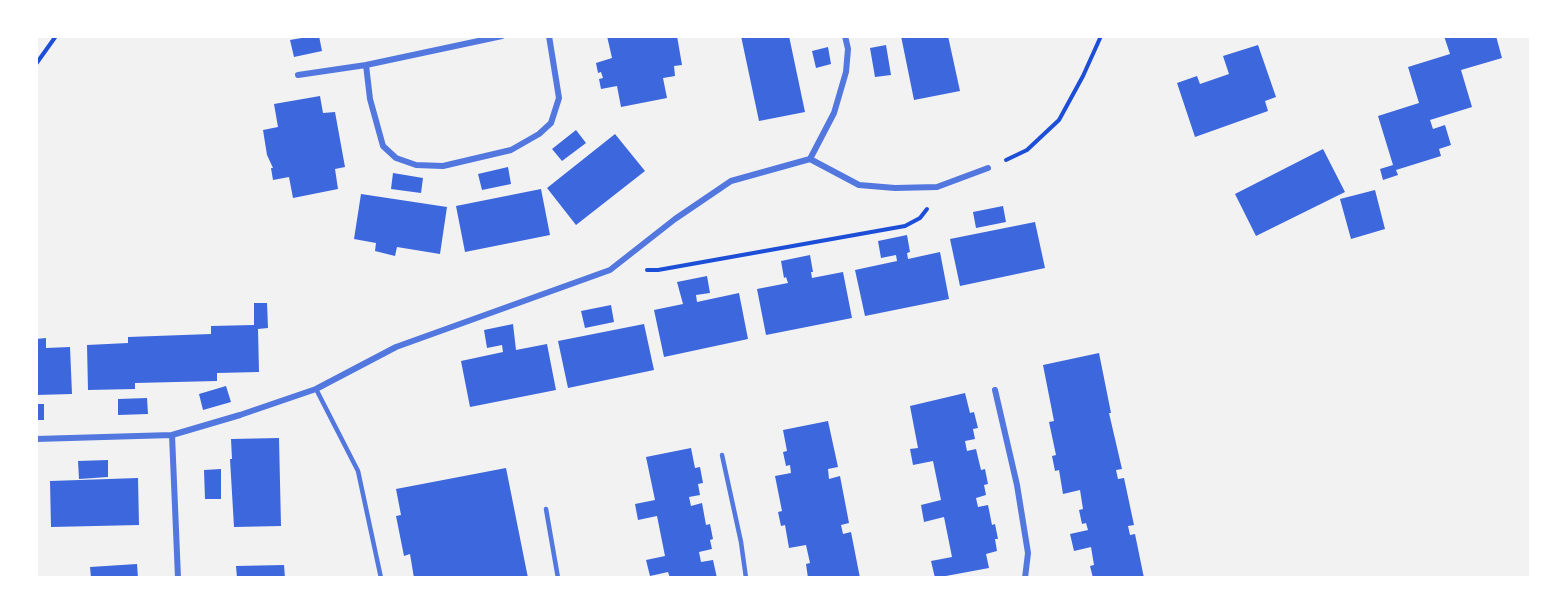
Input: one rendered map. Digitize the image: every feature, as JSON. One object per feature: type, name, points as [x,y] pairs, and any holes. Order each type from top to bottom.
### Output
[{"type":"street","points":[[298,75],[366,65],[502,36]]},
{"type":"street","points":[[366,65],[370,99],[383,146],[396,158],[416,165],[443,166],[511,150],[539,134],[551,123],[559,98],[549,36]]},
{"type":"street","points":[[810,159],[834,113],[843,82],[848,49],[845,36]]},
{"type":"street","points":[[36,439],[172,435],[240,416],[316,389],[396,347],[610,270],[675,219],[731,182],[810,159],[859,185],[895,188],[937,187],[988,168]]},
{"type":"street","points":[[995,390],[1017,485],[1028,554],[1025,578]]},
{"type":"street","points":[[172,435],[178,578]]},
{"type":"lane","points":[[316,389],[358,471],[381,578]]},
{"type":"lane","points":[[722,455],[741,542],[746,578]]},
{"type":"lane","points":[[546,509],[558,578]]},
{"type":"path","points":[[36,64],[56,36]]},
{"type":"path","points":[[988,168],[1027,150],[1059,120],[1101,36]]},
{"type":"path","points":[[610,270],[658,270],[905,226],[920,218],[928,208],[937,187]]},
{"type":"building","points":[[319,36],[322,51],[294,57],[290,40]]},
{"type":"building","points":[[607,36],[677,36],[682,65],[674,66],[675,76],[663,78],[667,98],[621,107],[617,86],[601,89],[599,79],[603,78],[601,72],[598,73],[596,63],[612,58]]},
{"type":"building","points":[[741,36],[789,36],[805,112],[759,121]]},
{"type":"building","points":[[901,36],[948,36],[960,91],[914,100]]},
{"type":"building","points":[[1444,36],[1496,36],[1502,58],[1461,70],[1472,107],[1430,120],[1433,129],[1445,125],[1451,145],[1439,149],[1441,156],[1396,170],[1398,175],[1383,180],[1380,169],[1393,165],[1378,116],[1419,103],[1408,67],[1450,54]]},
{"type":"building","points":[[886,45],[891,75],[875,77],[870,48]]},
{"type":"building","points":[[1258,45],[1276,97],[1265,101],[1268,111],[1195,137],[1177,83],[1197,76],[1200,84],[1229,74],[1223,56]]},
{"type":"building","points":[[828,47],[831,64],[816,68],[812,51]]},
{"type":"building","points":[[320,96],[323,113],[335,112],[345,167],[335,169],[338,189],[293,198],[289,177],[273,180],[271,168],[273,168],[267,155],[263,130],[278,127],[274,104]]},
{"type":"building","points":[[576,130],[586,143],[562,161],[552,149]]},
{"type":"building","points":[[615,134],[645,171],[576,225],[547,188]]},
{"type":"building","points":[[1323,149],[1345,192],[1256,236],[1235,194]]},
{"type":"building","points":[[508,167],[511,184],[482,190],[478,174]]},
{"type":"building","points":[[393,173],[423,178],[421,193],[391,189]]},
{"type":"building","points":[[541,189],[550,235],[465,252],[456,206]]},
{"type":"building","points":[[1375,190],[1385,229],[1351,239],[1340,199]]},
{"type":"building","points":[[361,194],[447,207],[440,254],[397,247],[395,256],[375,251],[376,243],[354,239]]},
{"type":"building","points":[[1003,206],[1006,222],[976,228],[973,212]]},
{"type":"building","points":[[1035,222],[1045,268],[960,286],[950,239]]},
{"type":"building","points":[[907,235],[910,252],[907,253],[908,259],[940,252],[949,299],[865,316],[855,270],[897,261],[896,255],[881,258],[878,241]]},
{"type":"building","points":[[810,255],[812,278],[843,272],[852,318],[766,335],[757,289],[788,283],[786,277],[784,278],[781,261]]},
{"type":"building","points":[[707,276],[710,293],[696,295],[697,302],[739,293],[748,339],[664,357],[654,310],[683,304],[677,282]]},
{"type":"building","points":[[254,303],[267,303],[268,328],[258,329],[259,372],[217,373],[217,381],[135,383],[135,389],[88,390],[87,345],[128,343],[128,337],[211,334],[211,326],[254,325]]},
{"type":"building","points":[[611,305],[614,322],[585,328],[581,311]]},
{"type":"building","points":[[513,324],[516,350],[547,344],[556,390],[470,407],[461,361],[503,352],[502,345],[487,348],[484,330]]},
{"type":"building","points":[[644,324],[654,370],[568,388],[558,341]]},
{"type":"building","points":[[46,338],[46,348],[70,347],[72,394],[36,395],[36,339]]},
{"type":"building","points":[[1099,353],[1111,413],[1109,413],[1122,469],[1116,470],[1118,479],[1124,478],[1134,525],[1128,526],[1130,535],[1135,534],[1144,578],[1093,578],[1090,566],[1094,565],[1091,547],[1074,551],[1070,534],[1088,530],[1086,523],[1082,524],[1079,510],[1083,509],[1080,490],[1063,494],[1059,470],[1055,471],[1052,456],[1056,455],[1049,422],[1054,421],[1043,365]]},
{"type":"building","points":[[226,386],[231,402],[203,410],[199,394]]},
{"type":"building","points":[[965,393],[970,413],[974,412],[978,428],[973,429],[975,439],[965,441],[967,451],[976,449],[981,470],[985,469],[988,484],[984,485],[986,495],[976,498],[978,507],[988,505],[992,525],[995,524],[998,539],[995,539],[997,551],[986,554],[989,568],[935,578],[931,561],[952,557],[944,517],[924,522],[921,505],[941,500],[933,461],[913,465],[910,449],[918,448],[910,406]]},
{"type":"building","points":[[147,398],[148,414],[118,415],[118,399]]},
{"type":"building","points":[[36,404],[44,404],[44,420],[36,420]]},
{"type":"building","points":[[828,421],[838,467],[828,469],[829,479],[840,476],[849,523],[841,525],[843,534],[851,532],[860,578],[808,578],[806,564],[810,563],[806,545],[789,548],[785,525],[781,526],[778,512],[782,511],[775,476],[791,473],[790,465],[786,466],[783,452],[787,451],[783,430]]},
{"type":"building","points":[[279,438],[281,526],[234,527],[231,439]]},
{"type":"building","points":[[691,448],[695,468],[700,467],[703,483],[698,484],[700,495],[689,497],[691,506],[702,503],[706,525],[710,524],[713,539],[710,540],[712,549],[699,552],[701,562],[713,560],[717,578],[670,578],[668,572],[650,576],[646,560],[665,556],[657,516],[638,520],[635,504],[655,500],[646,457]]},
{"type":"building","points":[[108,460],[108,477],[79,479],[78,461]]},
{"type":"building","points":[[506,468],[528,578],[414,578],[410,554],[404,556],[396,516],[401,515],[396,489]]},
{"type":"building","points":[[221,469],[221,499],[205,499],[204,470]]},
{"type":"building","points":[[138,478],[139,525],[51,527],[50,481]]},
{"type":"building","points":[[137,564],[138,578],[91,578],[90,567]]},
{"type":"building","points":[[284,565],[285,578],[237,578],[236,566]]}]
